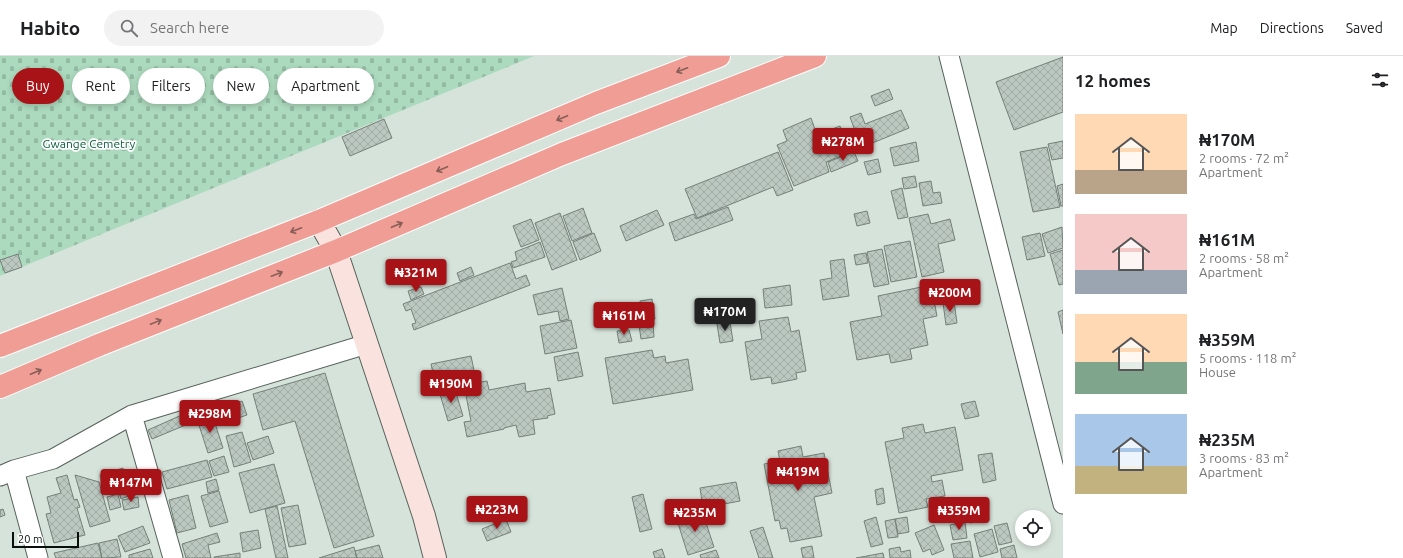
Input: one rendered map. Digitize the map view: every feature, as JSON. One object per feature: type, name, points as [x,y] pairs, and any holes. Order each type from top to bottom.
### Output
[{"type":"highway","points":[[0,346],[319,221],[596,103],[719,56]]},
{"type":"highway","points":[[0,387],[99,345],[336,251],[562,154],[815,56]]},
{"type":"main road","points":[[319,221],[336,251],[424,516],[435,558]]},
{"type":"street","points":[[949,56],[1063,504]]},
{"type":"street","points":[[38,558],[7,473],[53,459],[132,415],[367,344]]},
{"type":"street","points":[[132,415],[173,558]]},
{"type":"green space","name":"Gwange Cemetry","points":[[0,56],[534,56],[0,276]]},
{"type":"building","points":[[1063,57],[1063,112],[1014,130],[996,82]]},
{"type":"building","points":[[889,89],[893,99],[875,106],[871,96]]},
{"type":"building","points":[[901,110],[909,128],[826,162],[829,172],[794,186],[777,145],[787,141],[783,130],[811,118],[817,135],[840,126],[843,132],[854,128],[850,117],[861,113],[865,124]]},
{"type":"building","points":[[384,119],[392,138],[350,156],[342,137]]},
{"type":"building","points":[[1063,141],[1063,158],[1052,160],[1048,144]]},
{"type":"building","points":[[916,142],[919,161],[894,166],[890,148]]},
{"type":"building","points":[[1047,147],[1060,207],[1033,212],[1020,152]]},
{"type":"building","points":[[778,152],[793,190],[777,196],[773,187],[697,218],[685,189]]},
{"type":"building","points":[[854,152],[858,161],[831,172],[828,162]]},
{"type":"building","points":[[878,159],[881,172],[868,175],[864,162]]},
{"type":"building","points":[[915,176],[917,187],[904,189],[902,178]]},
{"type":"building","points":[[931,181],[933,193],[940,192],[942,203],[923,206],[919,183]]},
{"type":"building","points":[[1063,184],[1063,206],[1061,206],[1057,186]]},
{"type":"building","points":[[902,188],[908,217],[898,219],[891,191]]},
{"type":"building","points":[[728,207],[733,220],[675,241],[669,223],[694,214],[696,219]]},
{"type":"building","points":[[583,208],[592,233],[572,241],[563,216]]},
{"type":"building","points":[[657,210],[664,225],[626,241],[620,226]]},
{"type":"building","points":[[867,211],[870,223],[857,226],[854,214]]},
{"type":"building","points":[[560,213],[577,260],[552,270],[535,223]]},
{"type":"building","points":[[928,214],[931,224],[950,219],[955,240],[938,244],[944,272],[922,277],[909,218]]},
{"type":"building","points":[[531,219],[539,240],[521,247],[513,226]]},
{"type":"building","points":[[1062,227],[1063,248],[1048,253],[1042,234]]},
{"type":"building","points":[[594,233],[601,251],[580,260],[573,242]]},
{"type":"building","points":[[1040,233],[1045,256],[1027,260],[1022,237]]},
{"type":"building","points":[[910,241],[917,277],[891,282],[884,246]]},
{"type":"building","points":[[540,242],[545,257],[513,268],[511,262],[517,260],[515,252]]},
{"type":"building","points":[[882,249],[889,284],[874,287],[867,252]]},
{"type":"building","points":[[1063,250],[1063,284],[1059,285],[1050,254]]},
{"type":"building","points":[[866,253],[868,263],[856,265],[854,255]]},
{"type":"building","points":[[18,254],[22,267],[5,273],[0,260]]},
{"type":"building","points":[[844,259],[849,296],[823,300],[820,280],[832,278],[830,261]]},
{"type":"building","points":[[510,263],[516,279],[526,275],[530,285],[414,330],[412,324],[416,323],[411,309],[406,311],[403,304]]},
{"type":"building","points":[[471,267],[474,275],[460,281],[457,273]]},
{"type":"building","points":[[790,285],[792,305],[765,308],[763,289]]},
{"type":"building","points":[[931,285],[937,316],[923,319],[928,345],[910,349],[912,359],[891,363],[889,354],[857,360],[850,322],[882,316],[878,296]]},
{"type":"building","points":[[421,287],[424,294],[411,300],[408,291]]},
{"type":"building","points":[[562,288],[569,319],[560,321],[558,311],[538,315],[533,295]]},
{"type":"building","points":[[652,299],[655,319],[643,321],[640,301]]},
{"type":"building","points":[[954,301],[957,323],[946,325],[943,303]]},
{"type":"building","points":[[1063,310],[1063,334],[1058,312]]},
{"type":"building","points":[[788,317],[791,332],[799,330],[806,371],[796,373],[797,379],[772,384],[771,377],[751,380],[745,342],[762,339],[759,321]]},
{"type":"building","points":[[571,320],[577,348],[545,354],[540,326]]},
{"type":"building","points":[[730,322],[733,341],[720,343],[717,324]]},
{"type":"building","points":[[653,323],[654,337],[641,339],[639,325]]},
{"type":"building","points":[[629,330],[632,341],[619,343],[617,331]]},
{"type":"building","points":[[652,350],[654,358],[665,356],[666,363],[688,359],[693,390],[613,404],[605,358]]},
{"type":"building","points":[[578,352],[583,376],[558,381],[554,357]]},
{"type":"building","points":[[471,356],[475,375],[445,381],[443,371],[433,373],[431,364]]},
{"type":"building","points":[[325,373],[374,536],[334,548],[295,421],[263,430],[253,394]]},
{"type":"building","points":[[487,381],[489,390],[525,383],[526,392],[550,388],[555,414],[547,416],[548,418],[533,420],[535,434],[519,437],[516,425],[467,437],[464,422],[471,421],[464,385]]},
{"type":"building","points":[[454,386],[463,416],[448,421],[439,391]]},
{"type":"building","points":[[242,401],[247,415],[232,420],[228,407]]},
{"type":"building","points":[[975,401],[979,416],[965,419],[961,404]]},
{"type":"building","points":[[226,408],[230,421],[220,424],[215,412]]},
{"type":"building","points":[[184,414],[188,424],[152,439],[148,430]]},
{"type":"building","points":[[212,414],[223,448],[208,453],[197,419]]},
{"type":"building","points":[[923,424],[925,433],[955,427],[963,470],[931,476],[932,482],[942,480],[945,496],[926,499],[928,507],[899,513],[885,442],[904,438],[902,428]]},
{"type":"building","points":[[242,432],[251,462],[234,467],[226,436]]},
{"type":"building","points":[[268,436],[274,453],[253,460],[247,443]]},
{"type":"building","points":[[801,446],[803,457],[824,453],[832,493],[814,497],[822,536],[790,542],[787,528],[781,529],[779,520],[775,521],[764,464],[780,461],[778,451]]},
{"type":"building","points":[[992,453],[996,480],[983,483],[978,455]]},
{"type":"building","points":[[224,456],[229,472],[214,476],[209,461]]},
{"type":"building","points":[[207,460],[212,477],[167,489],[162,472]]},
{"type":"building","points":[[274,464],[285,503],[250,513],[239,473]]},
{"type":"building","points":[[123,468],[131,495],[121,499],[115,479],[102,483],[100,475]]},
{"type":"building","points":[[67,475],[74,500],[77,499],[80,507],[77,508],[85,535],[54,543],[46,514],[51,513],[47,497],[61,493],[56,478]]},
{"type":"building","points":[[75,475],[99,482],[110,521],[90,527]]},
{"type":"building","points":[[216,479],[219,490],[208,493],[206,482]]},
{"type":"building","points":[[736,482],[740,501],[703,508],[700,488]]},
{"type":"building","points":[[883,488],[885,503],[877,505],[875,490]]},
{"type":"building","points":[[219,491],[228,522],[210,527],[201,496]]},
{"type":"building","points":[[118,494],[121,507],[110,510],[107,497]]},
{"type":"building","points":[[643,494],[652,529],[640,532],[632,497]]},
{"type":"building","points":[[188,495],[196,528],[177,533],[169,500]]},
{"type":"building","points":[[138,497],[139,507],[124,510],[122,500]]},
{"type":"building","points":[[986,504],[989,520],[970,523],[967,507]]},
{"type":"building","points":[[298,505],[306,544],[289,547],[281,508]]},
{"type":"building","points":[[277,506],[288,558],[276,558],[265,509]]},
{"type":"building","points":[[3,509],[5,515],[0,517],[0,510]]},
{"type":"building","points":[[702,511],[714,547],[688,555],[677,520]]},
{"type":"building","points":[[876,517],[883,544],[871,547],[864,521]]},
{"type":"building","points":[[907,517],[909,532],[898,534],[895,519]]},
{"type":"building","points":[[506,519],[511,532],[487,541],[482,529]]},
{"type":"building","points":[[895,519],[898,537],[888,538],[885,521]]},
{"type":"building","points":[[965,522],[967,538],[953,540],[950,525]]},
{"type":"building","points":[[1007,523],[1012,542],[999,545],[994,526]]},
{"type":"building","points":[[934,525],[944,550],[932,555],[930,549],[923,552],[915,533]]},
{"type":"building","points":[[143,526],[150,543],[125,552],[118,536]]},
{"type":"building","points":[[763,527],[773,558],[759,558],[750,531]]},
{"type":"building","points":[[992,529],[998,552],[980,557],[974,534]]},
{"type":"building","points":[[258,530],[261,548],[243,552],[240,533]]},
{"type":"building","points":[[217,533],[220,542],[208,545],[211,558],[186,558],[182,544]]},
{"type":"building","points":[[117,539],[121,557],[102,558],[99,543]]},
{"type":"building","points":[[970,541],[973,558],[954,558],[951,544]]},
{"type":"building","points":[[98,543],[102,558],[56,558],[54,553]]},
{"type":"building","points":[[379,545],[383,558],[357,558],[355,551]]},
{"type":"building","points":[[1014,545],[1017,558],[1002,558],[1000,549]]},
{"type":"building","points":[[812,546],[814,558],[803,558],[801,548]]},
{"type":"building","points":[[354,547],[357,558],[319,558]]},
{"type":"building","points":[[900,547],[901,552],[910,550],[911,558],[890,558],[889,549]]},
{"type":"building","points":[[150,549],[153,558],[129,558],[129,555]]},
{"type":"building","points":[[662,549],[665,558],[655,558],[653,552]]},
{"type":"building","points":[[716,550],[719,558],[701,558],[700,555]]},
{"type":"building","points":[[240,553],[240,558],[214,558],[214,557]]},
{"type":"building","points":[[883,553],[884,558],[856,558]]}]
